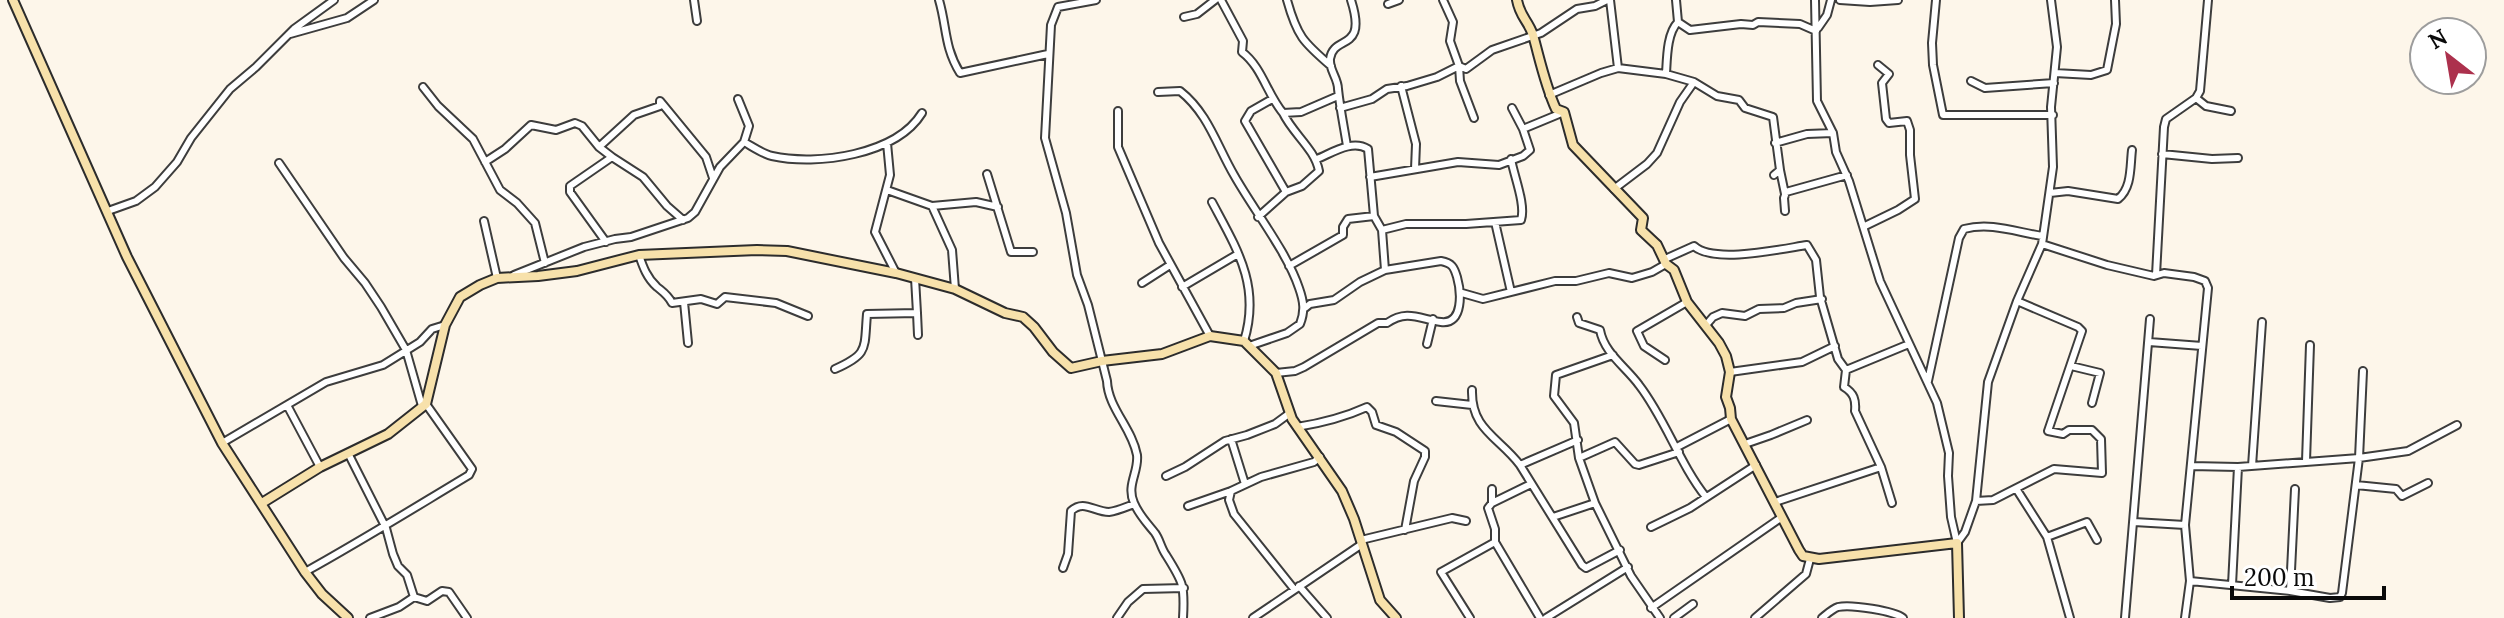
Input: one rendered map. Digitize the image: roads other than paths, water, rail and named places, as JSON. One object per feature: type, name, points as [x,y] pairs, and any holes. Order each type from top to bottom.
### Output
[{"type":"street","points":[[13,0],[127,257],[222,443],[305,572],[322,594],[348,618]]},
{"type":"street","points":[[108,211],[136,201],[155,187],[230,89],[290,34],[334,0]]},
{"type":"street","points":[[290,34],[347,18],[374,0]]},
{"type":"street","points":[[694,0],[697,21]]},
{"type":"street","points":[[939,0],[944,36],[950,56],[960,73],[1048,54]]},
{"type":"street","points":[[1096,0],[1058,7],[1051,25],[1045,138],[1066,213],[1077,275],[1102,361],[1107,393],[1135,447],[1137,459],[1130,490],[1134,504],[1181,578],[1184,588],[1183,618]]},
{"type":"street","points":[[1184,17],[1197,14],[1215,0]]},
{"type":"street","points":[[1221,0],[1243,41],[1242,52],[1251,59],[1289,126],[1317,159],[1319,171],[1302,186],[1286,192],[1258,217]]},
{"type":"street","points":[[1287,0],[1293,22],[1304,43],[1331,66]]},
{"type":"street","points":[[1347,146],[1331,66],[1332,53],[1356,31],[1358,23],[1351,0]]},
{"type":"street","points":[[1388,4],[1399,0]]},
{"type":"street","points":[[1443,0],[1453,22],[1450,41],[1459,66],[1460,81],[1474,118]]},
{"type":"street","points":[[1517,0],[1519,12],[1533,35],[1549,95],[1556,109],[1564,112]]},
{"type":"street","points":[[1577,0],[1577,9]]},
{"type":"street","points":[[1340,108],[1372,99],[1387,89],[1437,77],[1459,66],[1466,69],[1492,50],[1553,26],[1577,9],[1608,0],[1618,68]]},
{"type":"street","points":[[1666,74],[1670,37],[1678,22],[1676,0]]},
{"type":"street","points":[[1815,0],[1817,101],[1833,133],[1836,152],[1865,226],[1880,281],[1937,403],[1949,453],[1951,517],[1957,543],[1959,618]]},
{"type":"street","points":[[1816,30],[1827,15],[1831,0]]},
{"type":"street","points":[[1840,0],[1898,0]]},
{"type":"street","points":[[1936,0],[1933,65],[1943,115],[2053,115]]},
{"type":"street","points":[[1564,112],[1573,145],[1643,218],[1641,230],[1657,245],[1674,270],[1687,302],[1726,356],[1730,372],[1726,397],[1731,419],[1803,556],[1810,559],[1957,543],[1965,532],[1976,501],[1988,382],[2042,240],[2053,167],[2051,107],[2057,47],[2051,0]]},
{"type":"street","points":[[2055,73],[2091,75],[2107,70],[2116,24],[2115,0]]},
{"type":"street","points":[[2156,275],[2166,119],[2196,98],[2200,91],[2208,0]]},
{"type":"street","points":[[1678,22],[1690,30],[1758,22],[1800,24],[1816,30]]},
{"type":"street","points":[[1865,226],[1915,199],[1910,130],[1907,121],[1889,123],[1886,119],[1882,83],[1889,74],[1878,65]]},
{"type":"street","points":[[1549,95],[1618,68],[1666,74],[1694,82],[1717,96],[1739,100],[1745,108],[1773,117],[1777,172],[1785,194],[1785,211]]},
{"type":"street","points":[[1971,81],[1985,88],[2054,83]]},
{"type":"street","points":[[1614,189],[1657,153],[1680,102],[1694,82]]},
{"type":"street","points":[[1401,86],[1416,144],[1415,169]]},
{"type":"street","points":[[423,87],[473,139],[500,190],[535,223],[545,263]]},
{"type":"street","points":[[262,503],[320,467],[388,434],[424,405],[435,373],[445,325],[460,297],[497,278],[577,271],[639,255],[787,251],[896,273],[955,289],[1005,313],[1023,317],[1071,368],[1162,354],[1210,336],[1246,344],[1296,329],[1305,308],[1299,286],[1233,174],[1215,135],[1180,91],[1158,92]]},
{"type":"street","points":[[1283,113],[1301,112],[1338,96]]},
{"type":"street","points":[[2196,98],[2206,106],[2231,111]]},
{"type":"street","points":[[511,276],[584,247],[631,237],[683,220],[695,212],[713,178],[744,142],[749,126],[738,99]]},
{"type":"street","points":[[1272,99],[1251,111],[1245,121],[1286,192]]},
{"type":"street","points":[[599,147],[634,115],[660,106],[660,101],[706,157],[713,178]]},
{"type":"street","points":[[1370,177],[1458,162],[1499,165],[1523,156],[1530,150],[1512,108]]},
{"type":"street","points":[[1118,111],[1118,147],[1170,265],[1210,336]]},
{"type":"street","points":[[1523,129],[1564,112]]},
{"type":"street","points":[[744,142],[769,156],[826,161],[887,143],[910,130],[922,113]]},
{"type":"street","points":[[485,162],[505,149],[531,125],[556,130],[575,123],[582,126],[599,147],[638,172],[683,220]]},
{"type":"street","points":[[1775,143],[1807,134],[1833,133]]},
{"type":"street","points":[[887,143],[890,175],[875,232],[896,273]]},
{"type":"street","points":[[1317,159],[1347,146],[1362,145],[1368,149],[1374,216],[1382,230],[1385,270]]},
{"type":"street","points":[[2050,193],[2068,191],[2114,200],[2123,196],[2128,185],[2132,150]]},
{"type":"street","points":[[2162,154],[2238,158]]},
{"type":"street","points":[[606,242],[570,192],[570,186],[612,157]]},
{"type":"street","points":[[1382,230],[1406,224],[1521,220],[1523,215],[1511,159]]},
{"type":"street","points":[[279,163],[344,258],[365,283],[406,350],[424,405],[472,469],[469,475],[386,528],[305,572]]},
{"type":"street","points":[[987,174],[1011,252],[1033,252]]},
{"type":"street","points":[[1785,194],[1791,189],[1847,175]]},
{"type":"street","points":[[887,190],[932,206],[976,202],[998,207]]},
{"type":"street","points":[[1212,202],[1246,270],[1249,286],[1246,344]]},
{"type":"street","points":[[932,206],[952,250],[955,289]]},
{"type":"street","points":[[1289,266],[1343,235],[1348,219],[1374,216]]},
{"type":"street","points":[[484,221],[497,278]]},
{"type":"street","points":[[1495,222],[1511,292]]},
{"type":"street","points":[[1928,381],[1959,238],[1964,229],[1997,227],[2042,240],[2107,265],[2205,281],[2209,297],[2185,525],[2190,581],[2185,618]]},
{"type":"street","points":[[1462,293],[1483,299],[1555,281],[1576,281],[1609,273],[1632,278],[1652,272],[1694,246],[1703,253],[1756,254],[1807,245],[1816,260],[1822,299],[1838,359],[1846,370],[1844,387],[1856,402],[1855,411],[1881,467],[1892,503]]},
{"type":"street","points":[[1182,287],[1238,254]]},
{"type":"street","points":[[639,255],[643,269],[672,303],[701,299],[717,304],[725,297],[776,303],[808,316]]},
{"type":"street","points":[[1276,373],[1295,371],[1378,323],[1387,323],[1395,317],[1423,316],[1442,322],[1457,314],[1462,293],[1454,267],[1449,262],[1441,261],[1385,270],[1334,300],[1310,304],[1305,308]]},
{"type":"street","points":[[1142,283],[1170,265]]},
{"type":"street","points":[[915,278],[918,335]]},
{"type":"street","points":[[1706,325],[1722,313],[1745,316],[1759,309],[1784,308],[1822,299]]},
{"type":"street","points":[[1976,501],[1993,500],[2054,469],[2102,473],[2101,439],[2092,430],[2069,430],[2063,434],[2048,431],[2082,331],[2017,301]]},
{"type":"street","points":[[684,302],[688,343]]},
{"type":"street","points":[[1665,360],[1644,346],[1637,331],[1687,302]]},
{"type":"street","points":[[835,369],[857,359],[864,348],[867,314],[917,313]]},
{"type":"street","points":[[1577,317],[1579,323],[1600,330],[1603,342],[1654,405],[1689,474],[1706,497]]},
{"type":"street","points":[[1427,344],[1433,319]]},
{"type":"street","points":[[2125,618],[2150,319]]},
{"type":"street","points":[[2252,466],[2262,322]]},
{"type":"street","points":[[222,443],[326,382],[383,365],[420,342],[432,329],[445,325]]},
{"type":"street","points":[[2149,342],[2202,346]]},
{"type":"street","points":[[1246,344],[1276,373],[1297,427],[1342,491],[1380,600],[1396,618]]},
{"type":"street","points":[[1846,370],[1909,344]]},
{"type":"street","points":[[2306,461],[2310,345]]},
{"type":"street","points":[[1730,372],[1802,362],[1835,346]]},
{"type":"street","points":[[1613,355],[1556,375],[1554,396],[1574,423],[1579,458],[1595,503],[1651,608],[1660,618]]},
{"type":"street","points":[[2071,366],[2100,373],[2092,403]]},
{"type":"street","points":[[2190,581],[2330,598],[2337,598],[2342,593],[2359,458],[2363,371]]},
{"type":"street","points":[[1472,390],[1472,405],[1484,429],[1520,465],[1586,568],[1620,550]]},
{"type":"street","points":[[1436,401],[1472,405]]},
{"type":"street","points":[[287,405],[320,467]]},
{"type":"street","points":[[1297,427],[1326,423],[1367,407],[1376,425],[1396,432],[1425,451],[1414,481],[1405,530]]},
{"type":"street","points":[[1166,476],[1231,439],[1275,424],[1290,413]]},
{"type":"street","points":[[1579,458],[1615,442],[1639,465],[1678,449],[1731,419]]},
{"type":"street","points":[[1745,444],[1807,420]]},
{"type":"street","points":[[2191,466],[2238,467],[2408,451],[2457,425]]},
{"type":"street","points":[[1231,439],[1245,484]]},
{"type":"street","points":[[1520,465],[1578,440]]},
{"type":"street","points":[[348,453],[386,528],[393,554],[398,566],[407,575],[414,597]]},
{"type":"street","points":[[1188,506],[1314,462],[1320,457]]},
{"type":"street","points":[[1651,527],[1756,465]]},
{"type":"street","points":[[1775,502],[1881,467]]},
{"type":"street","points":[[2232,585],[2238,467]]},
{"type":"street","points":[[2356,485],[2396,489],[2402,496],[2428,483]]},
{"type":"street","points":[[1531,484],[1492,503],[1488,508],[1495,529],[1495,542],[1543,618],[1628,567]]},
{"type":"street","points":[[1492,489],[1492,503]]},
{"type":"street","points":[[2290,591],[2295,489]]},
{"type":"street","points":[[2017,490],[2047,537],[2070,618]]},
{"type":"street","points":[[1231,491],[1229,500],[1234,514],[1296,588],[1327,618]]},
{"type":"street","points":[[1553,517],[1595,503]]},
{"type":"street","points":[[1063,568],[1068,554],[1071,511],[1075,506],[1110,512],[1134,504]]},
{"type":"street","points":[[1651,608],[1782,517]]},
{"type":"street","points":[[1253,618],[1361,542],[1452,518],[1466,521]]},
{"type":"street","points":[[2047,537],[2087,522],[2097,540]]},
{"type":"street","points":[[2134,522],[2185,525]]},
{"type":"street","points":[[1470,618],[1441,572],[1495,542]]},
{"type":"street","points":[[1610,557],[1619,572]]},
{"type":"street","points":[[1755,618],[1806,574],[1810,559]]},
{"type":"street","points":[[1117,618],[1128,602],[1143,589],[1184,588]]},
{"type":"street","points":[[414,597],[427,601],[442,591],[452,592],[467,618]]},
{"type":"street","points":[[370,618],[399,607],[414,597]]},
{"type":"street","points":[[1674,618],[1693,604]]},
{"type":"street","points":[[1822,618],[1844,606],[1894,612],[1903,618]]}]
